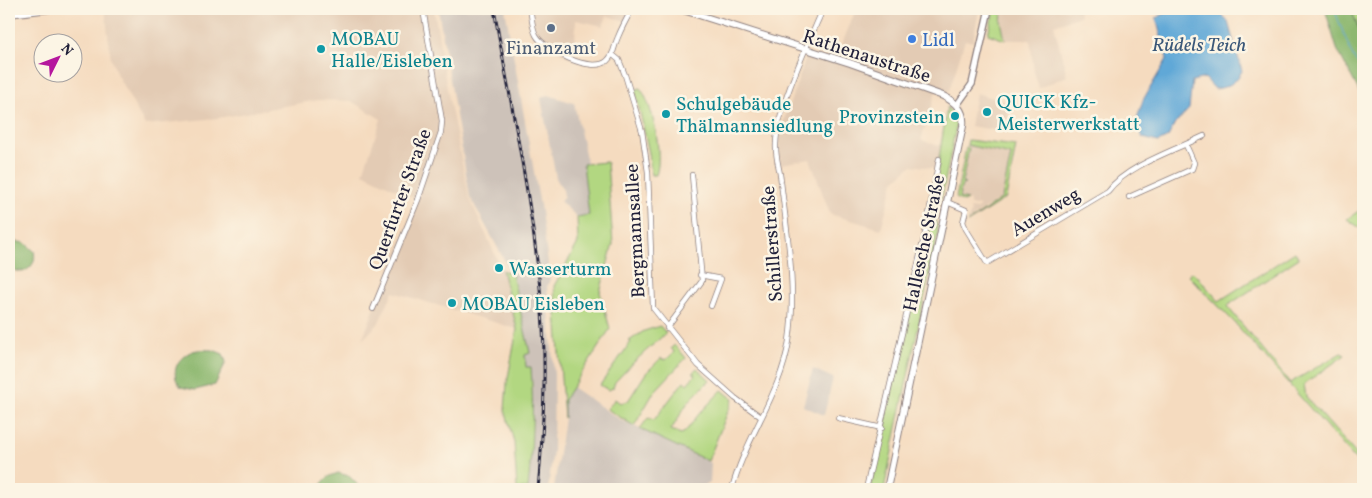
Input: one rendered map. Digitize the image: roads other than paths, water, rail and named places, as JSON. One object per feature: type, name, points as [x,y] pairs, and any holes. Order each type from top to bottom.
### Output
[{"type":"main road","points":[[9,14],[50,9]]},
{"type":"main road","name":"Rathenaustraße","points":[[680,9],[943,96],[957,105]]},
{"type":"main road","name":"Hallesche Straße","points":[[887,489],[963,123],[962,113],[957,105]]},
{"type":"street","name":"Querfurter Straße","points":[[373,309],[418,200],[441,132],[442,121],[423,9]]},
{"type":"street","points":[[530,9],[534,32],[538,38],[574,61],[592,66],[606,63],[613,56],[617,39],[632,9]]},
{"type":"street","name":"Schillerstraße","points":[[732,489],[737,471],[783,365],[789,340],[792,290],[781,177],[776,146],[782,113],[823,9]]},
{"type":"street","points":[[957,105],[972,84],[989,9]]},
{"type":"street","name":"Bergmannsallee","points":[[613,56],[619,60],[626,75],[642,131],[648,172],[653,308],[667,328],[708,376],[761,417]]},
{"type":"street","name":"Auenweg","points":[[947,202],[966,210],[964,222],[966,230],[988,263],[1108,191],[1115,181],[1140,165],[1204,136]]},
{"type":"street","points":[[1129,197],[1192,169],[1194,163],[1186,145]]},
{"type":"street","name":"Hallesche Straße","points":[[866,489],[882,428],[927,225],[938,159]]},
{"type":"street","points":[[667,328],[702,281],[692,175]]},
{"type":"street","points":[[700,275],[721,279],[711,306]]},
{"type":"street","points":[[838,418],[882,428]]},
{"type":"water","name":"Rüdels Teich","points":[[1174,9],[1218,9],[1228,22],[1242,71],[1237,79],[1228,86],[1215,89],[1205,78],[1192,81],[1189,109],[1174,125],[1168,137],[1158,142],[1143,138],[1135,125],[1143,100],[1167,59],[1156,18]]},
{"type":"waterway","points":[[1334,9],[1353,57],[1363,70]]},
{"type":"railway","points":[[494,9],[530,207],[540,287],[544,347],[544,388],[538,489]]},
{"type":"place","name":"Finanzamt","points":[[551,28]]},
{"type":"place","name":"Lidl","points":[[912,39]]},
{"type":"place","name":"MOBAU Halle/Eisleben","points":[[321,49]]},
{"type":"place","name":"QUICK Kfz- Meisterwerkstatt","points":[[987,112]]},
{"type":"place","name":"Schulgebäude Thälmannsiedlung","points":[[666,114]]},
{"type":"place","name":"Provinzstein","points":[[955,116]]},
{"type":"place","name":"Wasserturm","points":[[499,268]]},
{"type":"place","name":"MOBAU Eisleben","points":[[452,303]]}]
